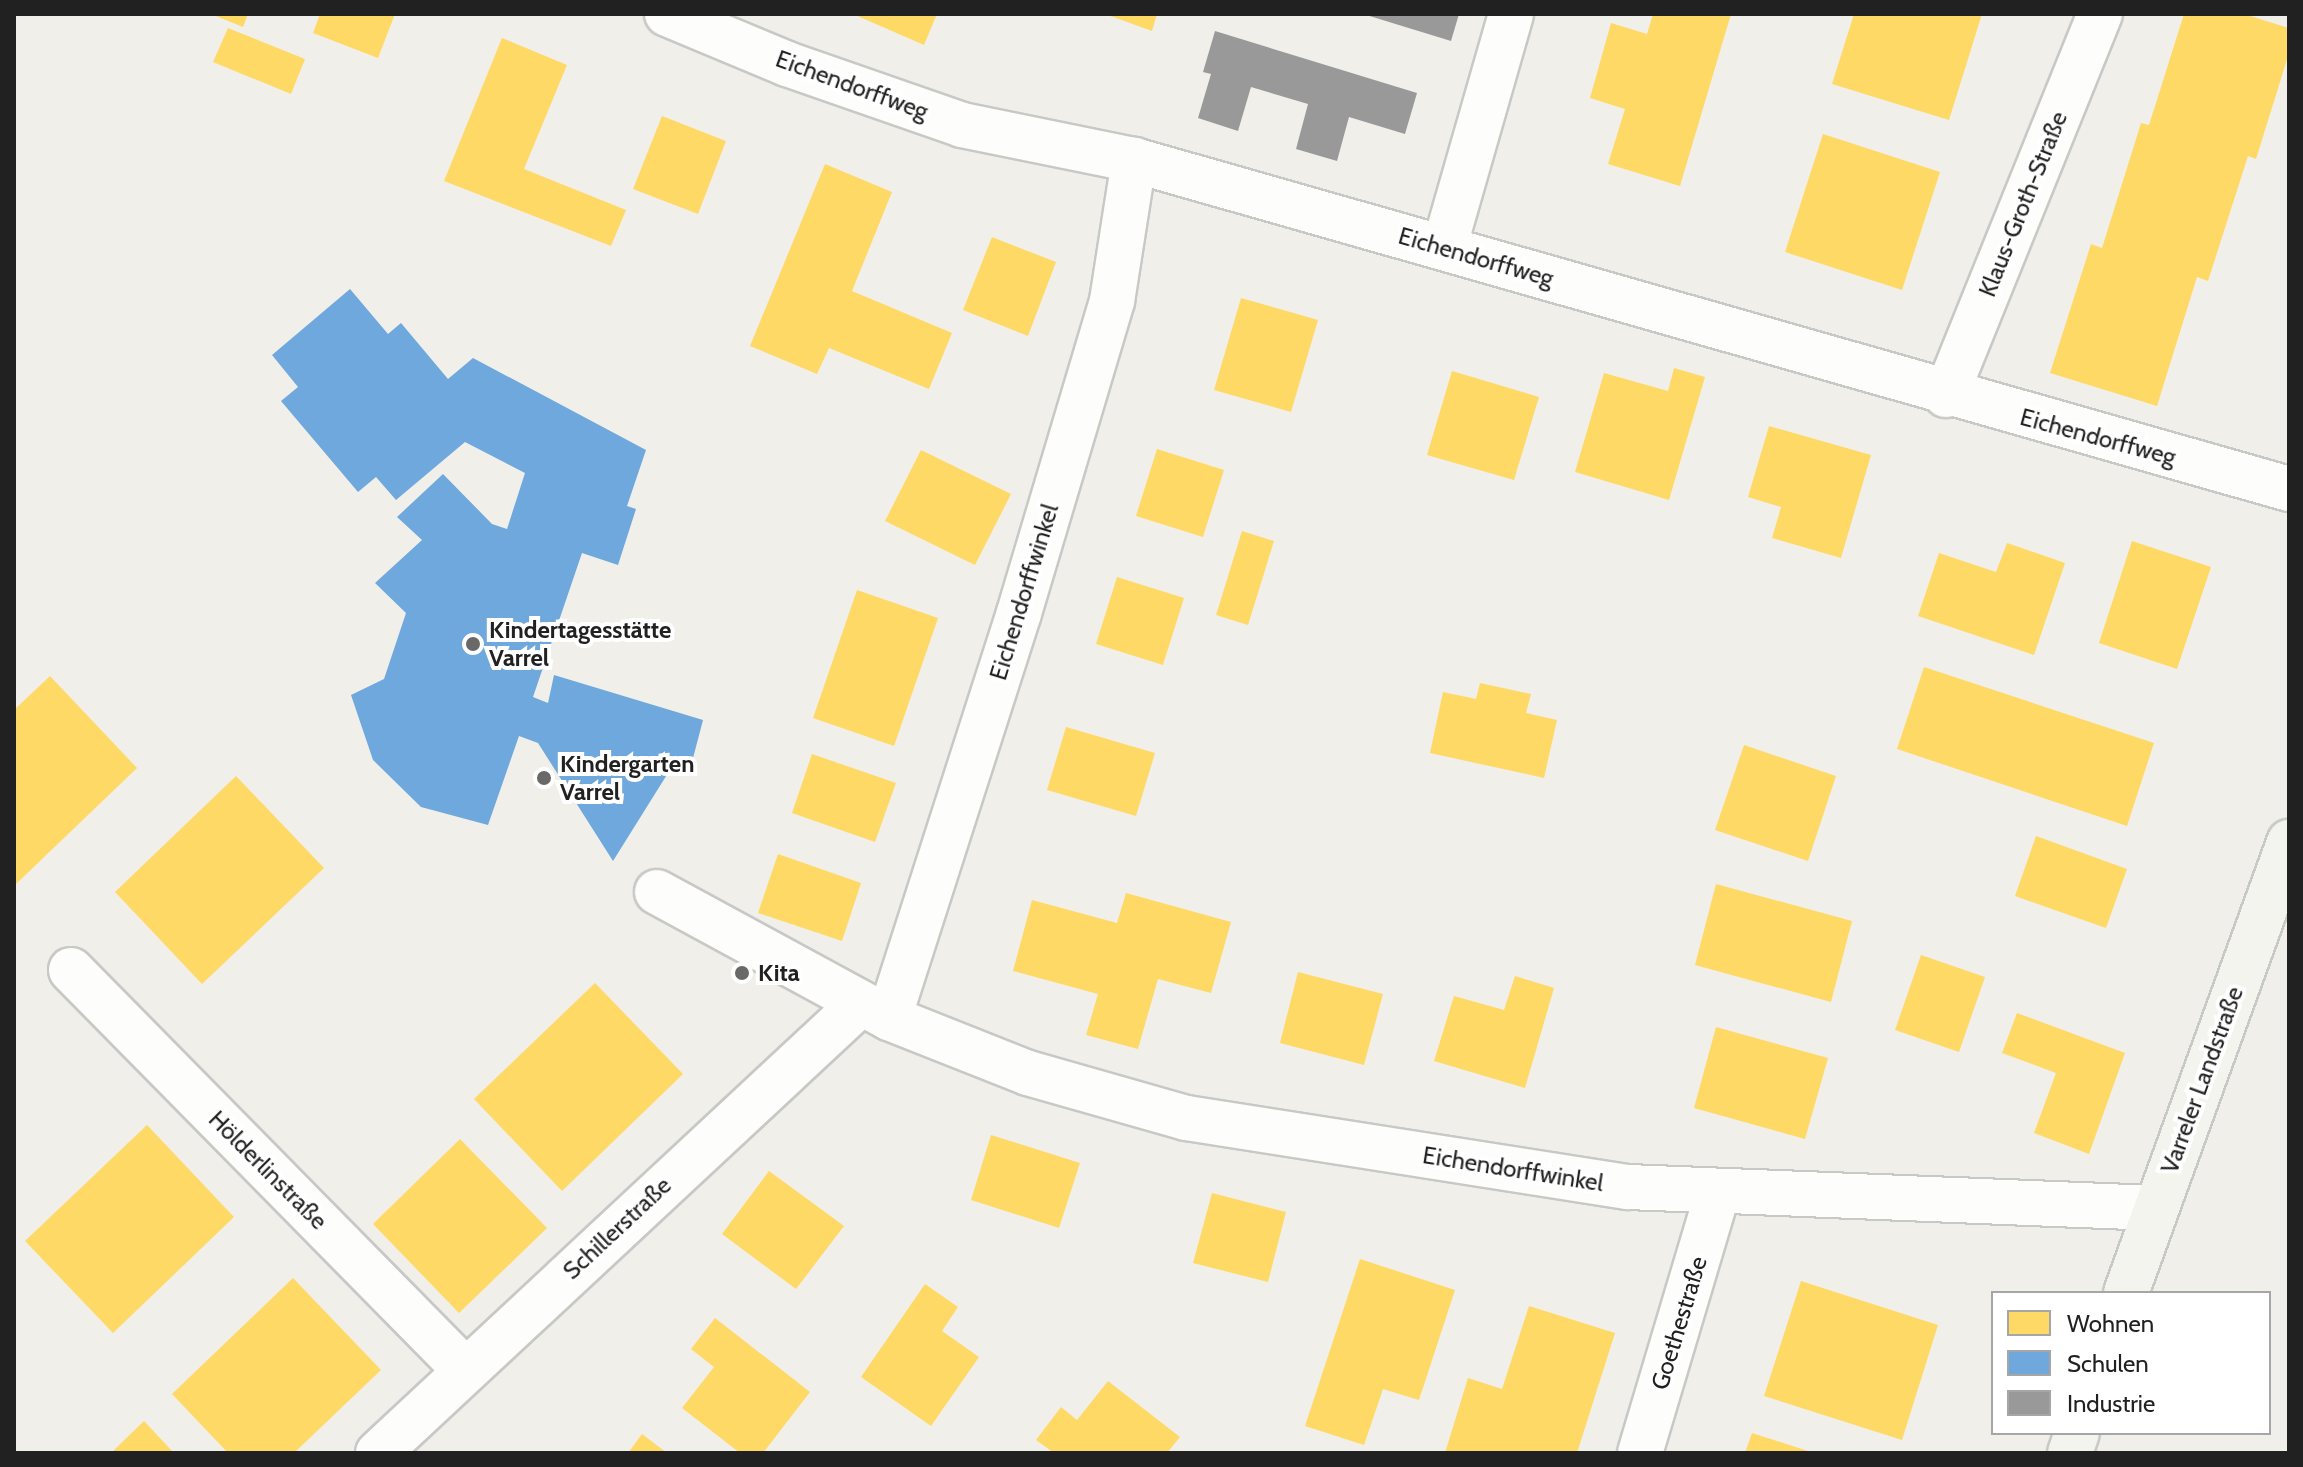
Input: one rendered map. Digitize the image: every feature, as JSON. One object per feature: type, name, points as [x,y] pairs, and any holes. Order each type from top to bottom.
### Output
[{"type":"main road","name":"Varreler Landstraße","points":[[2127,1291],[2286,857]]},
{"type":"street","name":"Eichendorffweg","points":[[667,14],[787,64],[962,125],[1134,160],[1946,395],[2289,489]]},
{"type":"street","points":[[1444,248],[1511,14]]},
{"type":"street","name":"Klaus-Groth-Straße","points":[[1946,395],[2100,14]]},
{"type":"street","name":"Eichendorffwinkel","points":[[874,1012],[1019,613],[1112,301],[1134,160]]},
{"type":"street","name":"Eichendorffwinkel","points":[[657,892],[874,1012],[1028,1073],[1186,1118],[1628,1187],[2156,1208]]},
{"type":"street","name":"Hölderlinstraße","points":[[71,970],[464,1369]]},
{"type":"street","name":"Schillerstraße","points":[[378,1453],[464,1369],[874,1012]]},
{"type":"street","name":"Goethestraße","points":[[1640,1453],[1718,1192]]},
{"type":"building: Wohnen","points":[[211,14],[248,14],[243,27]]},
{"type":"building: Wohnen","points":[[320,14],[395,14],[378,58],[313,33]]},
{"type":"building: Wohnen","points":[[853,14],[937,14],[924,45]]},
{"type":"building: Wohnen","points":[[1105,14],[1157,14],[1152,31]]},
{"type":"building: Wohnen","points":[[1653,14],[1731,14],[1680,186],[1608,164],[1625,109],[1590,98],[1611,23],[1647,34]]},
{"type":"building: Wohnen","points":[[1854,14],[1982,14],[1949,120],[1832,84]]},
{"type":"building: Wohnen","points":[[2184,14],[2244,14],[2289,28],[2289,53],[2256,159],[2248,156],[2208,281],[2197,277],[2157,406],[2050,373],[2091,244],[2102,248],[2141,123],[2149,125]]},
{"type":"building: Wohnen","points":[[228,28],[305,59],[291,94],[213,62]]},
{"type":"building: Wohnen","points":[[502,38],[567,65],[524,169],[626,210],[611,246],[444,181]]},
{"type":"building: Wohnen","points":[[662,116],[726,141],[698,214],[633,189]]},
{"type":"building: Wohnen","points":[[1823,134],[1940,172],[1902,290],[1785,252]]},
{"type":"building: Wohnen","points":[[825,164],[892,192],[852,291],[952,333],[929,389],[829,348],[817,374],[750,346]]},
{"type":"building: Wohnen","points":[[992,237],[1056,262],[1028,336],[963,310]]},
{"type":"building: Wohnen","points":[[1241,298],[1318,320],[1291,412],[1214,390]]},
{"type":"building: Wohnen","points":[[1674,368],[1705,377],[1669,500],[1575,472],[1604,373],[1668,391]]},
{"type":"building: Wohnen","points":[[1452,371],[1539,397],[1514,480],[1427,455]]},
{"type":"building: Wohnen","points":[[1769,426],[1871,455],[1841,558],[1772,538],[1781,507],[1748,497]]},
{"type":"building: Wohnen","points":[[1157,449],[1224,470],[1203,537],[1136,516]]},
{"type":"building: Wohnen","points":[[921,450],[1011,494],[975,565],[885,521]]},
{"type":"building: Wohnen","points":[[1242,531],[1274,541],[1248,625],[1216,615]]},
{"type":"building: Wohnen","points":[[2132,541],[2211,567],[2177,669],[2099,643]]},
{"type":"building: Wohnen","points":[[2007,543],[2065,563],[2034,655],[1918,616],[1939,553],[1996,572]]},
{"type":"building: Wohnen","points":[[1117,577],[1184,598],[1163,665],[1096,644]]},
{"type":"building: Wohnen","points":[[857,590],[938,618],[894,746],[813,718]]},
{"type":"building: Wohnen","points":[[1924,667],[2154,743],[2127,826],[1897,749]]},
{"type":"building: Wohnen","points":[[50,676],[137,768],[16,884],[14,710]]},
{"type":"building: Wohnen","points":[[1480,683],[1531,694],[1526,713],[1557,720],[1544,778],[1430,753],[1443,692],[1476,699]]},
{"type":"building: Wohnen","points":[[1066,727],[1155,753],[1136,816],[1047,790]]},
{"type":"building: Wohnen","points":[[1744,745],[1836,776],[1808,861],[1715,830]]},
{"type":"building: Wohnen","points":[[812,754],[896,783],[875,842],[792,813]]},
{"type":"building: Wohnen","points":[[236,776],[324,868],[202,984],[115,892]]},
{"type":"building: Wohnen","points":[[2036,836],[2127,869],[2106,928],[2015,896]]},
{"type":"building: Wohnen","points":[[778,854],[861,883],[842,941],[758,913]]},
{"type":"building: Wohnen","points":[[1716,884],[1852,921],[1831,1002],[1695,965]]},
{"type":"building: Wohnen","points":[[1126,893],[1231,922],[1211,993],[1158,979],[1138,1049],[1086,1035],[1098,994],[1013,971],[1032,900],[1117,923]]},
{"type":"building: Wohnen","points":[[1921,955],[1985,977],[1959,1052],[1895,1030]]},
{"type":"building: Wohnen","points":[[1298,972],[1383,994],[1364,1065],[1280,1043]]},
{"type":"building: Wohnen","points":[[1515,976],[1554,988],[1525,1088],[1434,1061],[1454,996],[1504,1010]]},
{"type":"building: Wohnen","points":[[595,983],[683,1074],[562,1191],[474,1099]]},
{"type":"building: Wohnen","points":[[2017,1013],[2125,1053],[2089,1154],[2034,1133],[2056,1073],[2002,1053]]},
{"type":"building: Wohnen","points":[[1716,1027],[1828,1058],[1805,1139],[1694,1108]]},
{"type":"building: Wohnen","points":[[147,1125],[234,1217],[113,1333],[25,1241]]},
{"type":"building: Wohnen","points":[[991,1135],[1080,1163],[1059,1228],[971,1200]]},
{"type":"building: Wohnen","points":[[460,1139],[547,1228],[459,1313],[373,1224]]},
{"type":"building: Wohnen","points":[[769,1171],[844,1226],[796,1289],[722,1234]]},
{"type":"building: Wohnen","points":[[1212,1193],[1286,1212],[1268,1282],[1193,1263]]},
{"type":"building: Wohnen","points":[[1360,1259],[1455,1290],[1419,1400],[1383,1389],[1364,1445],[1305,1426]]},
{"type":"building: Wohnen","points":[[293,1278],[381,1370],[294,1453],[228,1453],[172,1394]]},
{"type":"building: Wohnen","points":[[1801,1281],[1938,1325],[1902,1440],[1764,1396]]},
{"type":"building: Wohnen","points":[[925,1284],[958,1307],[942,1331],[979,1357],[931,1426],[861,1377]]},
{"type":"building: Wohnen","points":[[1529,1306],[1615,1333],[1577,1453],[1445,1453],[1468,1378],[1502,1389]]},
{"type":"building: Wohnen","points":[[715,1318],[810,1392],[763,1453],[740,1453],[682,1408],[714,1367],[691,1349]]},
{"type":"building: Wohnen","points":[[1108,1381],[1180,1437],[1167,1453],[1054,1453],[1036,1440],[1061,1407],[1077,1420]]},
{"type":"building: Wohnen","points":[[144,1421],[174,1453],[111,1453]]},
{"type":"building: Wohnen","points":[[1752,1433],[1811,1452],[1811,1453],[1745,1453]]},
{"type":"building: Wohnen","points":[[642,1434],[667,1453],[628,1453]]},
{"type":"building: Schulen","points":[[350,289],[388,334],[401,323],[448,379],[473,358],[646,450],[627,506],[636,509],[618,565],[582,553],[533,697],[548,703],[554,675],[703,720],[692,762],[678,757],[613,861],[538,743],[519,736],[488,825],[421,807],[373,760],[351,695],[384,679],[406,613],[375,583],[422,540],[397,517],[443,474],[492,524],[507,529],[525,473],[465,442],[396,500],[376,477],[358,492],[281,401],[298,387],[272,355]]},
{"type":"building: Industrie","points":[[1363,14],[1459,14],[1451,41]]},
{"type":"building: Industrie","points":[[1215,31],[1417,93],[1405,134],[1349,117],[1337,161],[1296,149],[1308,104],[1251,87],[1238,131],[1198,118],[1211,74],[1203,72]]},
{"type":"place","name":"Kindertagesstätte Varrel","points":[[473,644]]},
{"type":"place","name":"Kindergarten Varrel","points":[[544,778]]},
{"type":"place","name":"Kita","points":[[742,973]]}]
